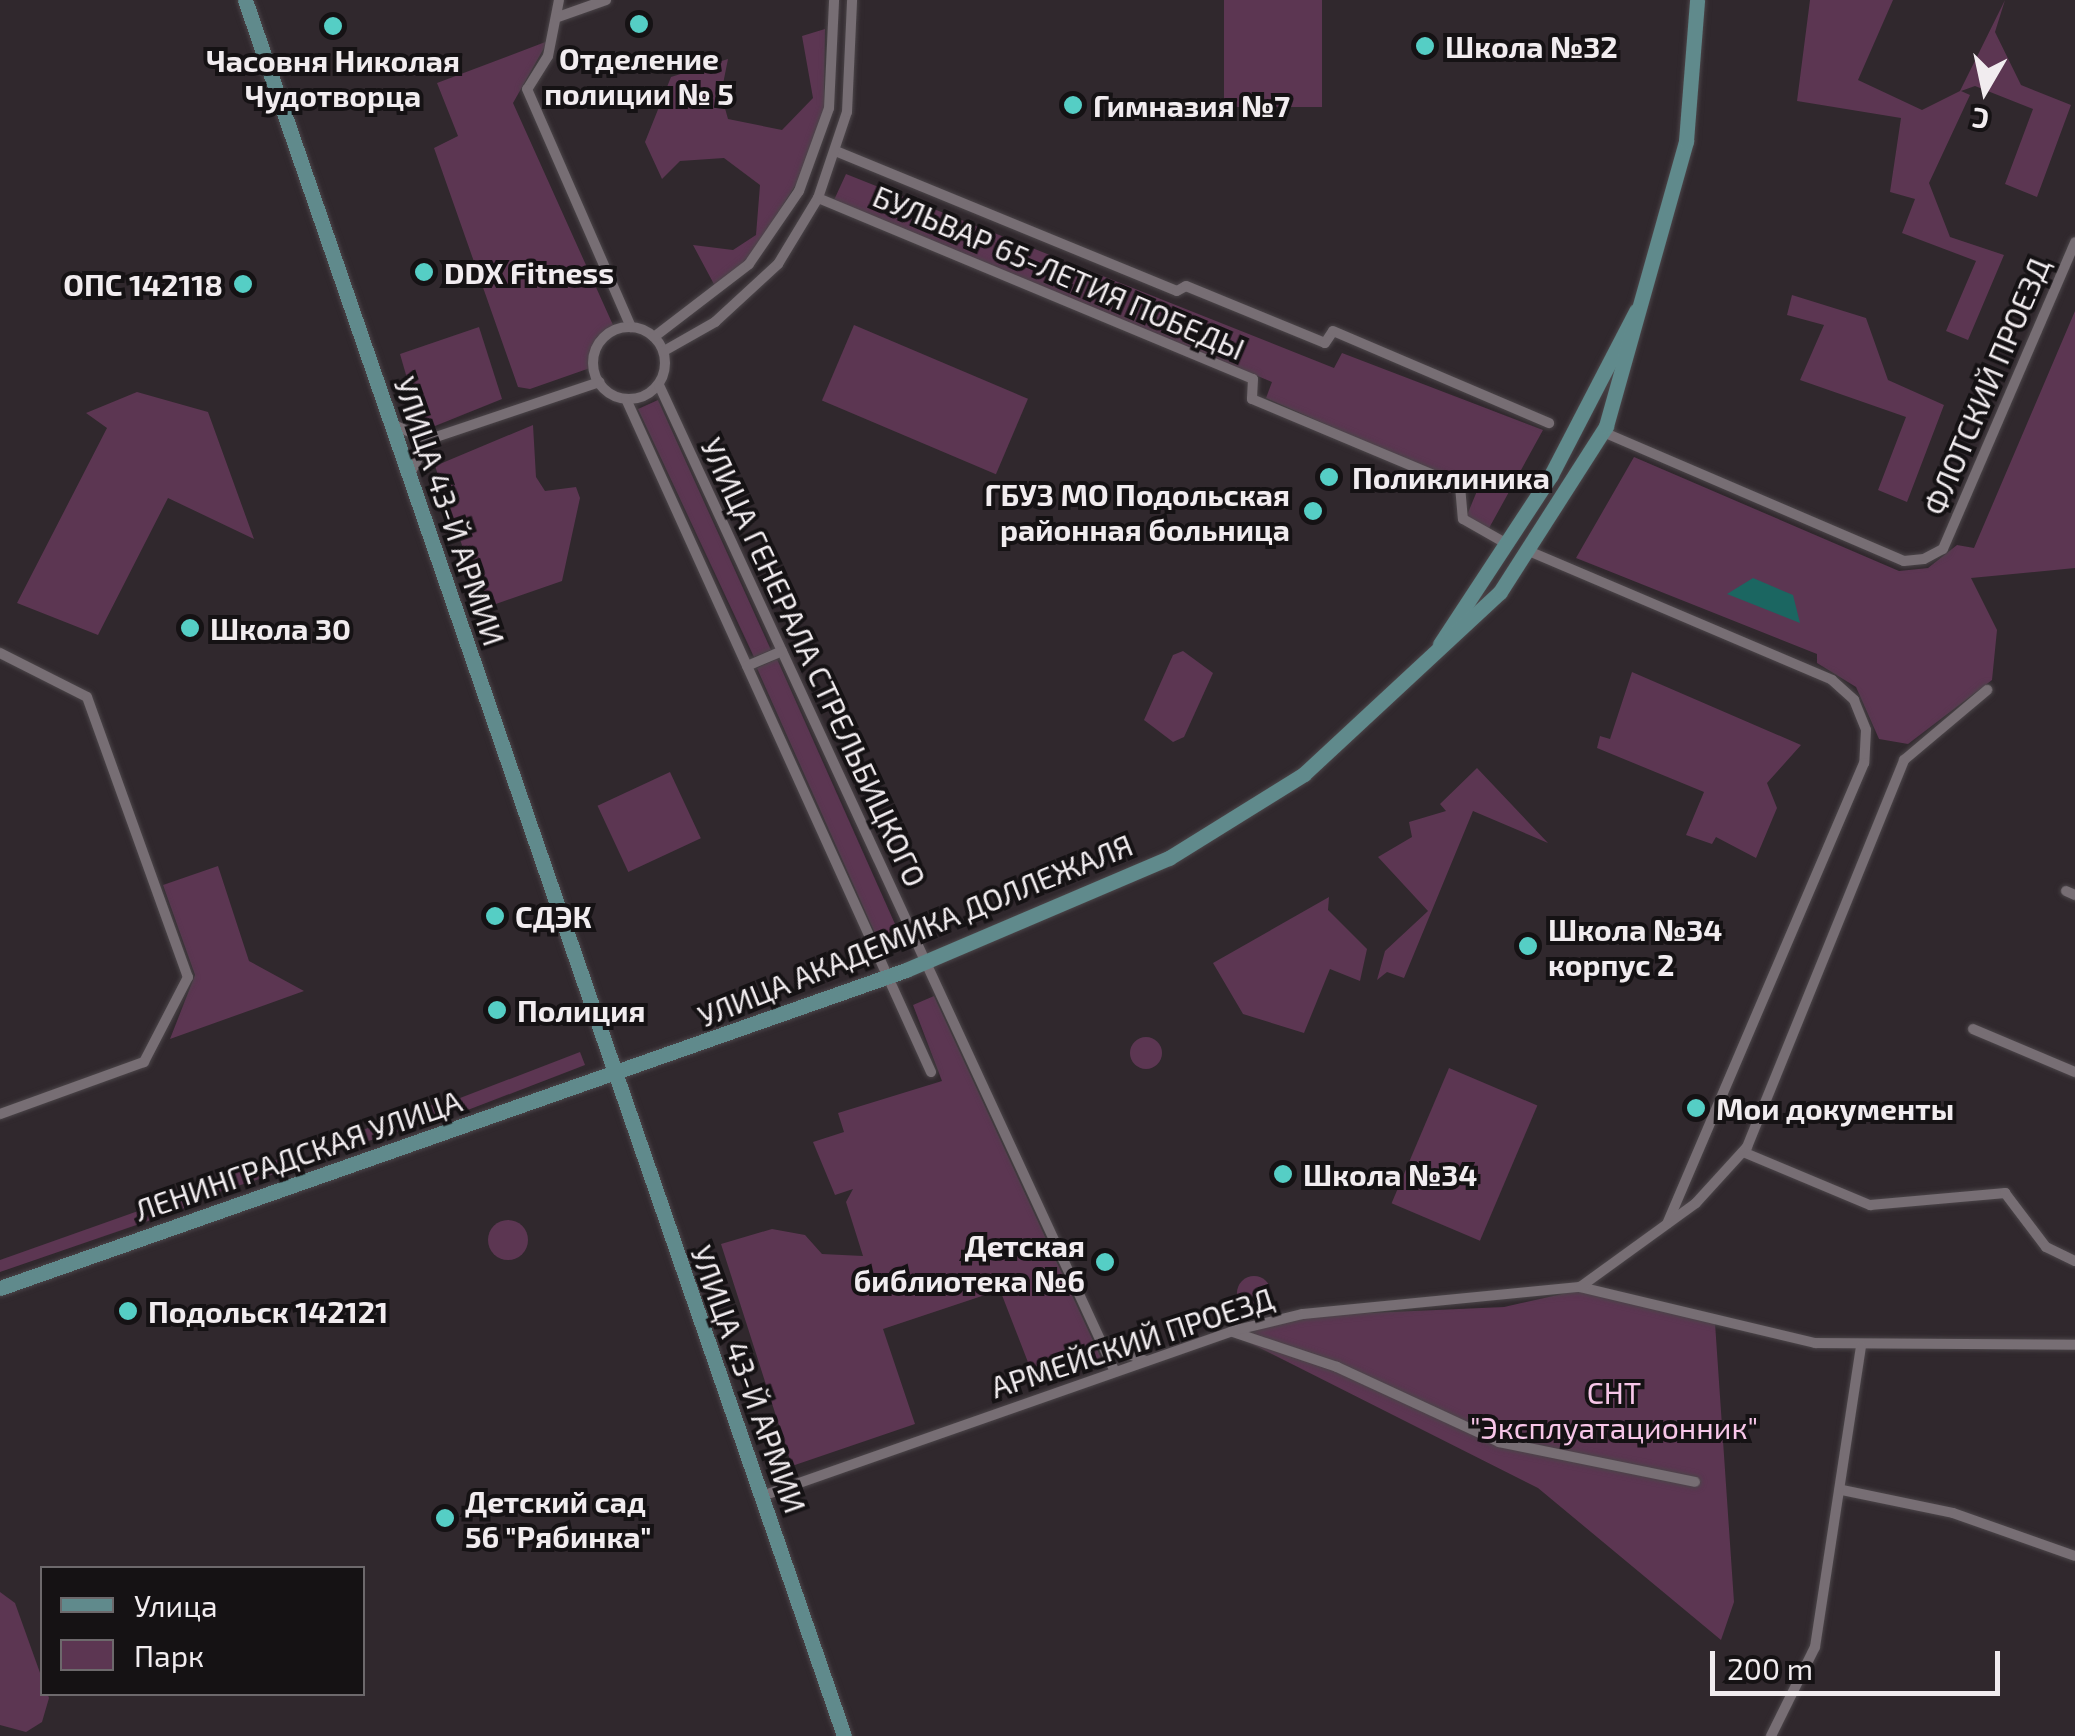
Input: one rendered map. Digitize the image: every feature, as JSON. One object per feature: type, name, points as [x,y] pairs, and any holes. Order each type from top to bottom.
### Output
[{"type":"main road","name":"УЛИЦА 43-Й АРМИИ","points":[[245,0],[844,1736]]},
{"type":"main road","name":"УЛИЦА АКАДЕМИКА ДОЛЛЕЖАЛЯ","points":[[615,1076],[888,977],[1222,830],[1304,774],[1417,675],[1500,592],[1531,552],[1621,395],[1686,141],[1697,0]]},
{"type":"main road","name":"УЛИЦА АКАДЕМИКА ДОЛЛЕЖАЛЯ","points":[[1417,675],[1508,544],[1650,286]]},
{"type":"main road","points":[[1600,379],[1621,395]]},
{"type":"main road","points":[[1483,581],[1500,592]]},
{"type":"main road","points":[[588,1086],[603,1040]]},
{"type":"main road","name":"ЛЕНИНГРАДСКАЯ УЛИЦА","points":[[0,1288],[615,1076]]},
{"type":"street","points":[[390,422],[427,440],[598,382],[626,399],[658,384],[664,351],[654,337],[631,326],[527,89],[558,18],[559,0]]},
{"type":"street","points":[[558,18],[606,0]]},
{"type":"street","points":[[654,337],[727,284],[779,224],[829,108],[834,0]]},
{"type":"street","points":[[664,351],[715,322],[798,234],[818,198],[838,152],[848,112],[852,0]]},
{"type":"street","points":[[829,108],[848,112]]},
{"type":"street","name":"БУЛЬВАР 65-ЛЕТИЯ ПОБЕДЫ","points":[[838,152],[1177,291],[1186,286],[1325,344],[1334,331],[1549,423]]},
{"type":"street","name":"БУЛЬВАР 65-ЛЕТИЯ ПОБЕДЫ","points":[[818,198],[1253,379],[1252,399],[1460,486],[1464,519],[1508,544]]},
{"type":"street","points":[[779,224],[798,234]]},
{"type":"street","name":"ФЛОТСКИЙ ПРОЕЗД","points":[[1603,432],[1904,560],[1943,549],[2075,242]]},
{"type":"street","points":[[598,382],[595,350],[631,326]]},
{"type":"street","name":"УЛИЦА ГЕНЕРАЛА СТРЕЛЬБИЦКОГО","points":[[658,384],[1115,1372]]},
{"type":"street","name":"УЛИЦА ГЕНЕРАЛА СТРЕЛЬБИЦКОГО","points":[[626,399],[931,1072]]},
{"type":"street","points":[[409,477],[427,440]]},
{"type":"street","points":[[1531,552],[1832,680],[1866,730],[1864,764],[1666,1226]]},
{"type":"street","points":[[747,666],[782,652]]},
{"type":"street","points":[[0,653],[87,697],[188,977],[144,1062],[0,1114]]},
{"type":"street","points":[[1988,690],[1904,760],[1743,1152],[1870,1205],[2005,1193],[2046,1246],[2075,1261]]},
{"type":"street","points":[[1972,1029],[2075,1072]]},
{"type":"street","name":"АРМЕЙСКИЙ ПРОЕЗД","points":[[762,1496],[1232,1331],[1303,1314],[1580,1287],[1666,1226],[1743,1152]]},
{"type":"street","points":[[1580,1287],[1860,1347],[2075,1345]]},
{"type":"street","points":[[1232,1331],[1337,1367],[1499,1442],[1695,1482]]},
{"type":"street","points":[[1101,1342],[1146,1361]]},
{"type":"street","points":[[1771,1736],[1814,1647],[1842,1490],[1860,1347]]},
{"type":"street","points":[[1842,1490],[1952,1512],[2075,1556]]},
{"type":"green space","points":[[1224,0],[1322,0],[1322,107],[1224,107]]},
{"type":"green space","points":[[1810,0],[1893,0],[1858,80],[1922,110],[1960,91],[2005,0],[1995,32],[2021,85],[2071,105],[2037,197],[2005,184],[2033,109],[1975,86],[1961,91],[1970,95],[1929,183],[1950,237],[2004,255],[1968,340],[1946,331],[1976,261],[1902,233],[1915,199],[1890,192],[1901,118],[1797,101]]},
{"type":"green space","points":[[825,29],[824,112],[802,175],[751,255],[716,288],[693,245],[733,250],[756,235],[760,185],[724,158],[680,161],[662,179],[645,142],[671,77],[728,59],[721,94],[728,119],[782,130],[813,98],[802,36]]},
{"type":"green space","points":[[548,41],[513,103],[613,325],[597,337],[590,368],[530,389],[518,387],[434,148],[458,136],[437,83]]},
{"type":"green space","points":[[846,174],[1334,368],[1342,353],[1543,430],[1488,530],[1465,520],[1477,491],[1266,398],[1272,382],[834,200]]},
{"type":"green space","points":[[1792,295],[1866,318],[1888,380],[1944,405],[1907,502],[1878,490],[1906,417],[1800,380],[1824,325],[1787,315]]},
{"type":"green space","points":[[2075,311],[2075,568],[1971,578],[1997,630],[1992,680],[1908,744],[1879,739],[1856,687],[1817,663],[1817,654],[1576,558],[1634,457],[1899,571],[1928,568],[1957,545],[1974,548]]},
{"type":"green space","points":[[854,325],[1028,399],[996,474],[822,400]]},
{"type":"green space","points":[[479,327],[502,399],[435,426],[419,420],[400,354]]},
{"type":"green space","points":[[137,392],[208,412],[254,539],[168,498],[98,635],[17,603],[107,428],[86,413]]},
{"type":"green space","points":[[658,400],[771,650],[754,657],[638,409]]},
{"type":"green space","points":[[533,425],[536,477],[545,491],[576,487],[580,498],[562,581],[493,605],[479,595],[435,466]]},
{"type":"green space","points":[[1183,651],[1213,673],[1184,737],[1173,742],[1144,720],[1173,655]]},
{"type":"green space","points":[[777,659],[904,945],[884,954],[757,668]]},
{"type":"green space","points":[[1632,672],[1801,745],[1767,783],[1777,808],[1756,858],[1716,837],[1712,844],[1686,835],[1704,792],[1597,748],[1600,736],[1610,739]]},
{"type":"green space","points":[[1477,768],[1548,843],[1473,811],[1404,978],[1387,972],[1377,980],[1385,951],[1428,911],[1378,857],[1412,837],[1409,822],[1446,811],[1440,804]]},
{"type":"green space","points":[[670,772],[701,838],[628,872],[597,806]]},
{"type":"green space","points":[[218,866],[249,961],[304,991],[170,1039],[195,975],[163,885]]},
{"type":"green space","points":[[1329,897],[1328,910],[1367,949],[1360,981],[1330,969],[1304,1033],[1243,1014],[1213,963]]},
{"type":"green space","points":[[934,996],[1102,1360],[1036,1383],[1000,1290],[883,1329],[915,1424],[792,1466],[721,1244],[772,1229],[805,1235],[822,1254],[863,1256],[846,1202],[853,1189],[835,1195],[813,1142],[844,1132],[838,1113],[942,1081],[913,1005]]},
{"type":"green space","points":[[1146,1037],[1158,1041],[1162,1053],[1158,1065],[1146,1069],[1134,1065],[1130,1053],[1134,1041]]},
{"type":"green space","points":[[580,1052],[585,1065],[462,1112],[457,1099]]},
{"type":"green space","points":[[1449,1068],[1537,1106],[1480,1241],[1392,1203]]},
{"type":"green space","points":[[443,1101],[448,1115],[344,1149],[329,1142]]},
{"type":"green space","points":[[297,1153],[301,1165],[214,1194],[210,1181]]},
{"type":"green space","points":[[203,1188],[183,1209],[0,1272],[0,1260]]},
{"type":"green space","points":[[508,1220],[522,1226],[528,1240],[522,1254],[508,1260],[494,1254],[488,1240],[494,1226]]},
{"type":"green space","points":[[1254,1276],[1266,1281],[1271,1293],[1266,1305],[1254,1310],[1242,1305],[1237,1293],[1242,1281]]},
{"type":"green space","name":"СНТ \"Эксплуатационник\"","points":[[1580,1290],[1715,1323],[1734,1602],[1721,1640],[1538,1488],[1248,1342],[1250,1328],[1300,1316],[1504,1307]]},
{"type":"green space","points":[[0,1592],[15,1603],[40,1673],[40,1696],[49,1698],[42,1722],[26,1732],[0,1725]]},
{"type":"shaded area","points":[[1753,578],[1793,595],[1800,623],[1727,594]]},
{"type":"place","name":"Отделение полиции № 5","points":[[639,24]]},
{"type":"place","name":"Часовня Николая Чудотворца","points":[[333,26]]},
{"type":"place","name":"Школа №32","points":[[1425,46]]},
{"type":"place","name":"Гимназия №7","points":[[1073,105]]},
{"type":"place","name":"DDX Fitness","points":[[424,272]]},
{"type":"place","name":"ОПС 142118","points":[[243,284]]},
{"type":"place","name":"Поликлиника","points":[[1329,477]]},
{"type":"place","name":"ГБУЗ МО Подольская районная больница","points":[[1313,511]]},
{"type":"place","name":"Школа 30","points":[[190,628]]},
{"type":"place","name":"СДЭК","points":[[495,916]]},
{"type":"place","name":"Школа №34 корпус 2","points":[[1528,946]]},
{"type":"place","name":"Полиция","points":[[497,1010]]},
{"type":"place","name":"Мои документы","points":[[1696,1108]]},
{"type":"place","name":"Школа №34","points":[[1283,1174]]},
{"type":"place","name":"Детская библиотека №6","points":[[1105,1262]]},
{"type":"place","name":"Подольск 142121","points":[[128,1311]]},
{"type":"place","name":"Детский сад 56 \"Рябинка\"","points":[[445,1518]]}]
